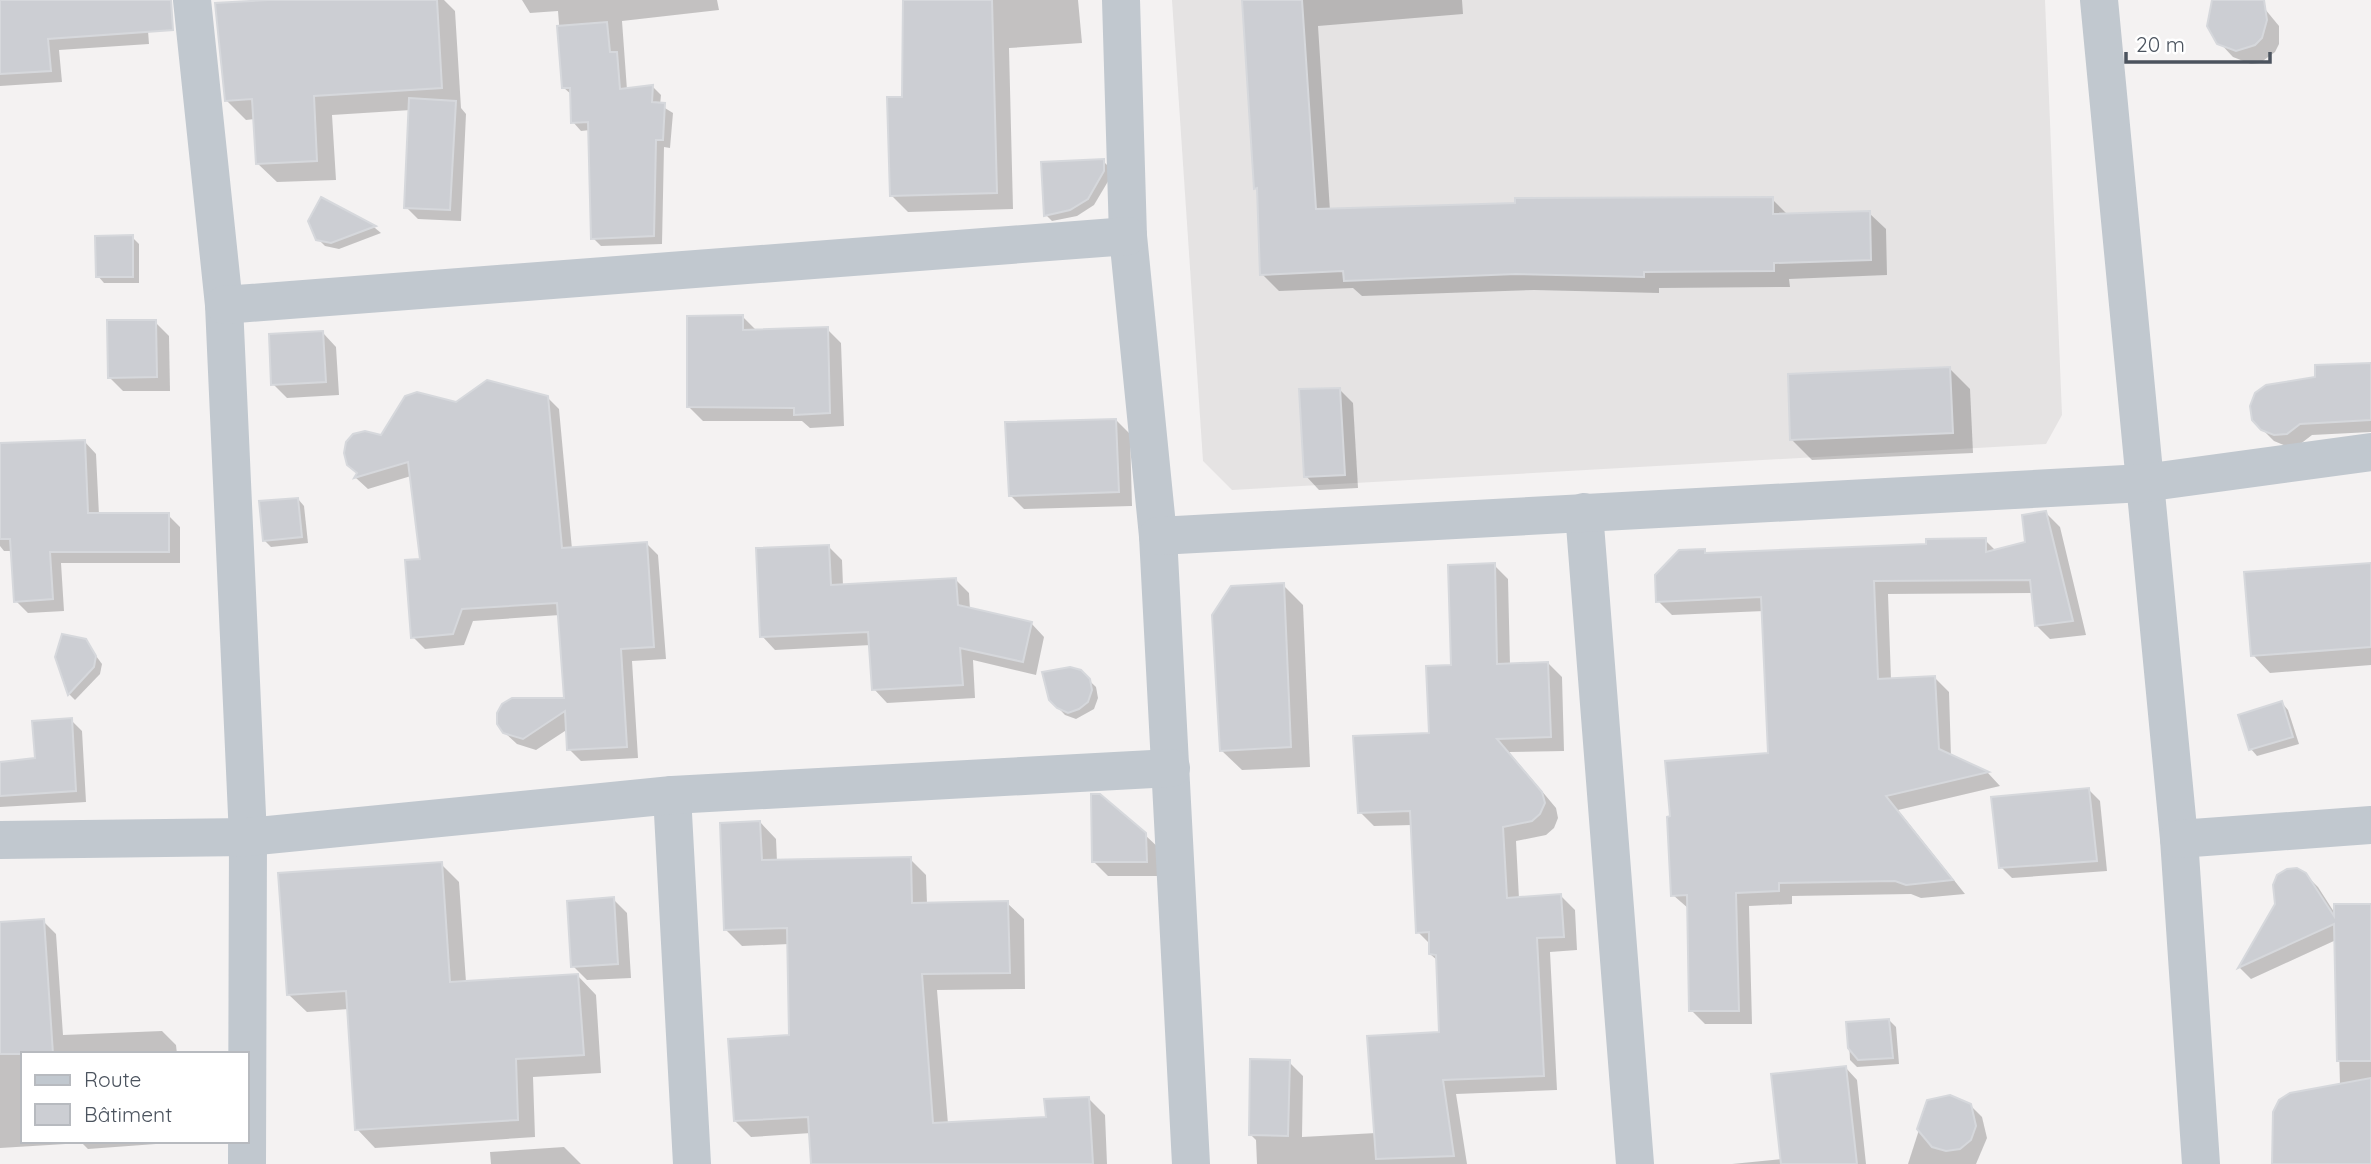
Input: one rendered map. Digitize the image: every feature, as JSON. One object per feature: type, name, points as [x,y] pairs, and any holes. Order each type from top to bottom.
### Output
[{"type":"street","points":[[192,0],[225,305],[248,836],[247,1052]]},
{"type":"street","points":[[1121,0],[1128,236],[1158,536],[1191,1164]]},
{"type":"street","points":[[2099,0],[2179,839],[2201,1164]]},
{"type":"street","points":[[225,305],[1128,236]]},
{"type":"street","points":[[1158,536],[2144,483],[2371,452]]},
{"type":"street","points":[[1584,512],[1635,1164]]},
{"type":"street","points":[[0,840],[248,836],[672,794],[1171,768]]},
{"type":"street","points":[[672,794],[692,1164]]},
{"type":"street","points":[[2179,839],[2371,825]]},
{"type":"street","points":[[247,1143],[247,1164]]},
{"type":"shaded area","points":[[1172,0],[2045,0],[2062,415],[2046,444],[1232,490],[1203,461]]},
{"type":"building","points":[[0,0],[171,0],[173,30],[48,39],[51,71],[0,74]]},
{"type":"building","points":[[268,0],[437,0],[442,88],[314,96],[317,161],[256,164],[252,99],[225,101],[215,3]]},
{"type":"building","points":[[903,0],[992,0],[997,193],[890,196],[887,97],[902,97]]},
{"type":"building","points":[[1242,0],[1302,0],[1316,209],[1515,203],[1515,198],[1773,197],[1773,214],[1870,211],[1871,260],[1774,263],[1774,271],[1644,272],[1644,277],[1516,274],[1344,281],[1343,271],[1260,275],[1257,188],[1254,189]]},
{"type":"building","points":[[2212,0],[2264,0],[2267,20],[2262,38],[2255,45],[2236,51],[2217,44],[2207,26]]},
{"type":"building","points":[[607,22],[610,52],[617,52],[620,89],[653,85],[652,102],[665,103],[663,140],[656,140],[654,236],[591,239],[588,122],[571,123],[570,88],[562,88],[557,26]]},
{"type":"building","points":[[409,98],[456,101],[450,210],[404,208]]},
{"type":"building","points":[[1104,159],[1104,171],[1088,199],[1070,210],[1044,216],[1041,162]]},
{"type":"building","points":[[321,197],[376,226],[331,243],[316,240],[308,221]]},
{"type":"building","points":[[133,235],[133,277],[96,277],[95,236]]},
{"type":"building","points":[[743,315],[743,330],[828,327],[830,413],[794,415],[794,408],[687,407],[687,316]]},
{"type":"building","points":[[107,320],[156,320],[157,377],[108,378]]},
{"type":"building","points":[[323,331],[326,382],[271,385],[269,334]]},
{"type":"building","points":[[2371,363],[2371,420],[2300,424],[2287,434],[2274,435],[2261,430],[2252,420],[2250,406],[2255,393],[2266,385],[2315,377],[2315,365]]},
{"type":"building","points":[[1950,367],[1953,433],[1790,440],[1788,374]]},
{"type":"building","points":[[487,380],[548,396],[562,548],[647,542],[654,647],[621,649],[627,747],[567,750],[565,711],[523,739],[503,733],[497,724],[497,713],[502,704],[512,698],[564,698],[557,603],[462,609],[453,634],[411,638],[405,560],[420,559],[408,462],[354,478],[357,473],[347,465],[344,453],[346,442],[353,434],[365,431],[381,435],[405,396],[417,392],[456,402]]},
{"type":"building","points":[[1340,388],[1345,475],[1304,477],[1299,389]]},
{"type":"building","points":[[1116,419],[1119,492],[1009,496],[1005,422]]},
{"type":"building","points":[[85,440],[88,513],[169,513],[169,552],[50,552],[53,599],[14,602],[10,539],[0,539],[0,443]]},
{"type":"building","points":[[298,498],[302,537],[263,541],[259,501]]},
{"type":"building","points":[[2046,511],[2073,621],[2035,626],[2030,580],[1874,581],[1878,679],[1935,676],[1939,749],[1989,772],[1886,796],[1953,880],[1906,885],[1895,881],[1779,883],[1779,891],[1736,893],[1739,1011],[1689,1011],[1687,895],[1671,896],[1667,817],[1670,816],[1665,761],[1768,753],[1761,597],[1656,602],[1655,575],[1679,550],[1705,549],[1705,553],[1926,544],[1926,539],[1986,538],[1986,552],[2025,542],[2022,515]]},
{"type":"building","points":[[829,545],[831,585],[956,578],[958,605],[1032,622],[1023,662],[960,648],[963,685],[872,690],[868,632],[760,637],[756,548]]},
{"type":"building","points":[[1495,563],[1497,664],[1548,662],[1551,737],[1497,739],[1542,792],[1545,803],[1540,814],[1532,821],[1503,827],[1507,898],[1561,894],[1564,937],[1537,938],[1544,1076],[1443,1080],[1454,1156],[1376,1159],[1367,1036],[1439,1032],[1436,955],[1429,954],[1429,932],[1416,933],[1410,811],[1358,813],[1353,736],[1429,733],[1426,666],[1451,665],[1448,565]]},
{"type":"building","points":[[2371,563],[2371,647],[2251,656],[2244,572]]},
{"type":"building","points":[[1284,583],[1291,747],[1220,751],[1212,615],[1231,586]]},
{"type":"building","points":[[62,634],[86,639],[96,656],[94,667],[68,695],[55,657]]},
{"type":"building","points":[[1070,667],[1081,670],[1090,679],[1092,690],[1088,702],[1068,713],[1049,700],[1042,672]]},
{"type":"building","points":[[2282,701],[2293,737],[2249,750],[2238,715]]},
{"type":"building","points":[[72,718],[76,791],[0,796],[0,762],[35,758],[32,721]]},
{"type":"building","points":[[2089,788],[2097,861],[1999,868],[1991,797]]},
{"type":"building","points":[[1091,794],[1100,794],[1146,833],[1147,862],[1092,862]]},
{"type":"building","points":[[760,821],[762,860],[911,857],[912,903],[1008,901],[1010,973],[922,974],[933,1123],[1046,1117],[1044,1099],[1089,1097],[1093,1164],[811,1164],[808,1117],[734,1121],[728,1039],[789,1035],[787,928],[724,930],[720,823]]},
{"type":"building","points":[[442,862],[450,982],[578,974],[584,1055],[516,1059],[518,1120],[355,1130],[346,991],[287,995],[278,873]]},
{"type":"building","points":[[2297,868],[2306,873],[2334,916],[2334,904],[2371,904],[2371,1061],[2337,1061],[2334,924],[2238,968],[2275,904],[2273,885],[2277,875],[2287,869]]},
{"type":"building","points":[[614,897],[618,964],[571,967],[567,901]]},
{"type":"building","points":[[44,919],[53,1052],[0,1054],[0,922]]},
{"type":"building","points":[[1889,1019],[1893,1058],[1858,1060],[1848,1048],[1846,1022]]},
{"type":"building","points":[[1250,1059],[1290,1060],[1288,1136],[1249,1135]]},
{"type":"building","points":[[1846,1066],[1857,1164],[1781,1164],[1771,1074]]},
{"type":"building","points":[[2371,1078],[2371,1164],[2272,1164],[2273,1112],[2279,1100],[2290,1093]]},
{"type":"building","points":[[1950,1095],[1971,1104],[1976,1126],[1971,1140],[1960,1149],[1946,1151],[1932,1147],[1917,1129],[1927,1100]]}]
